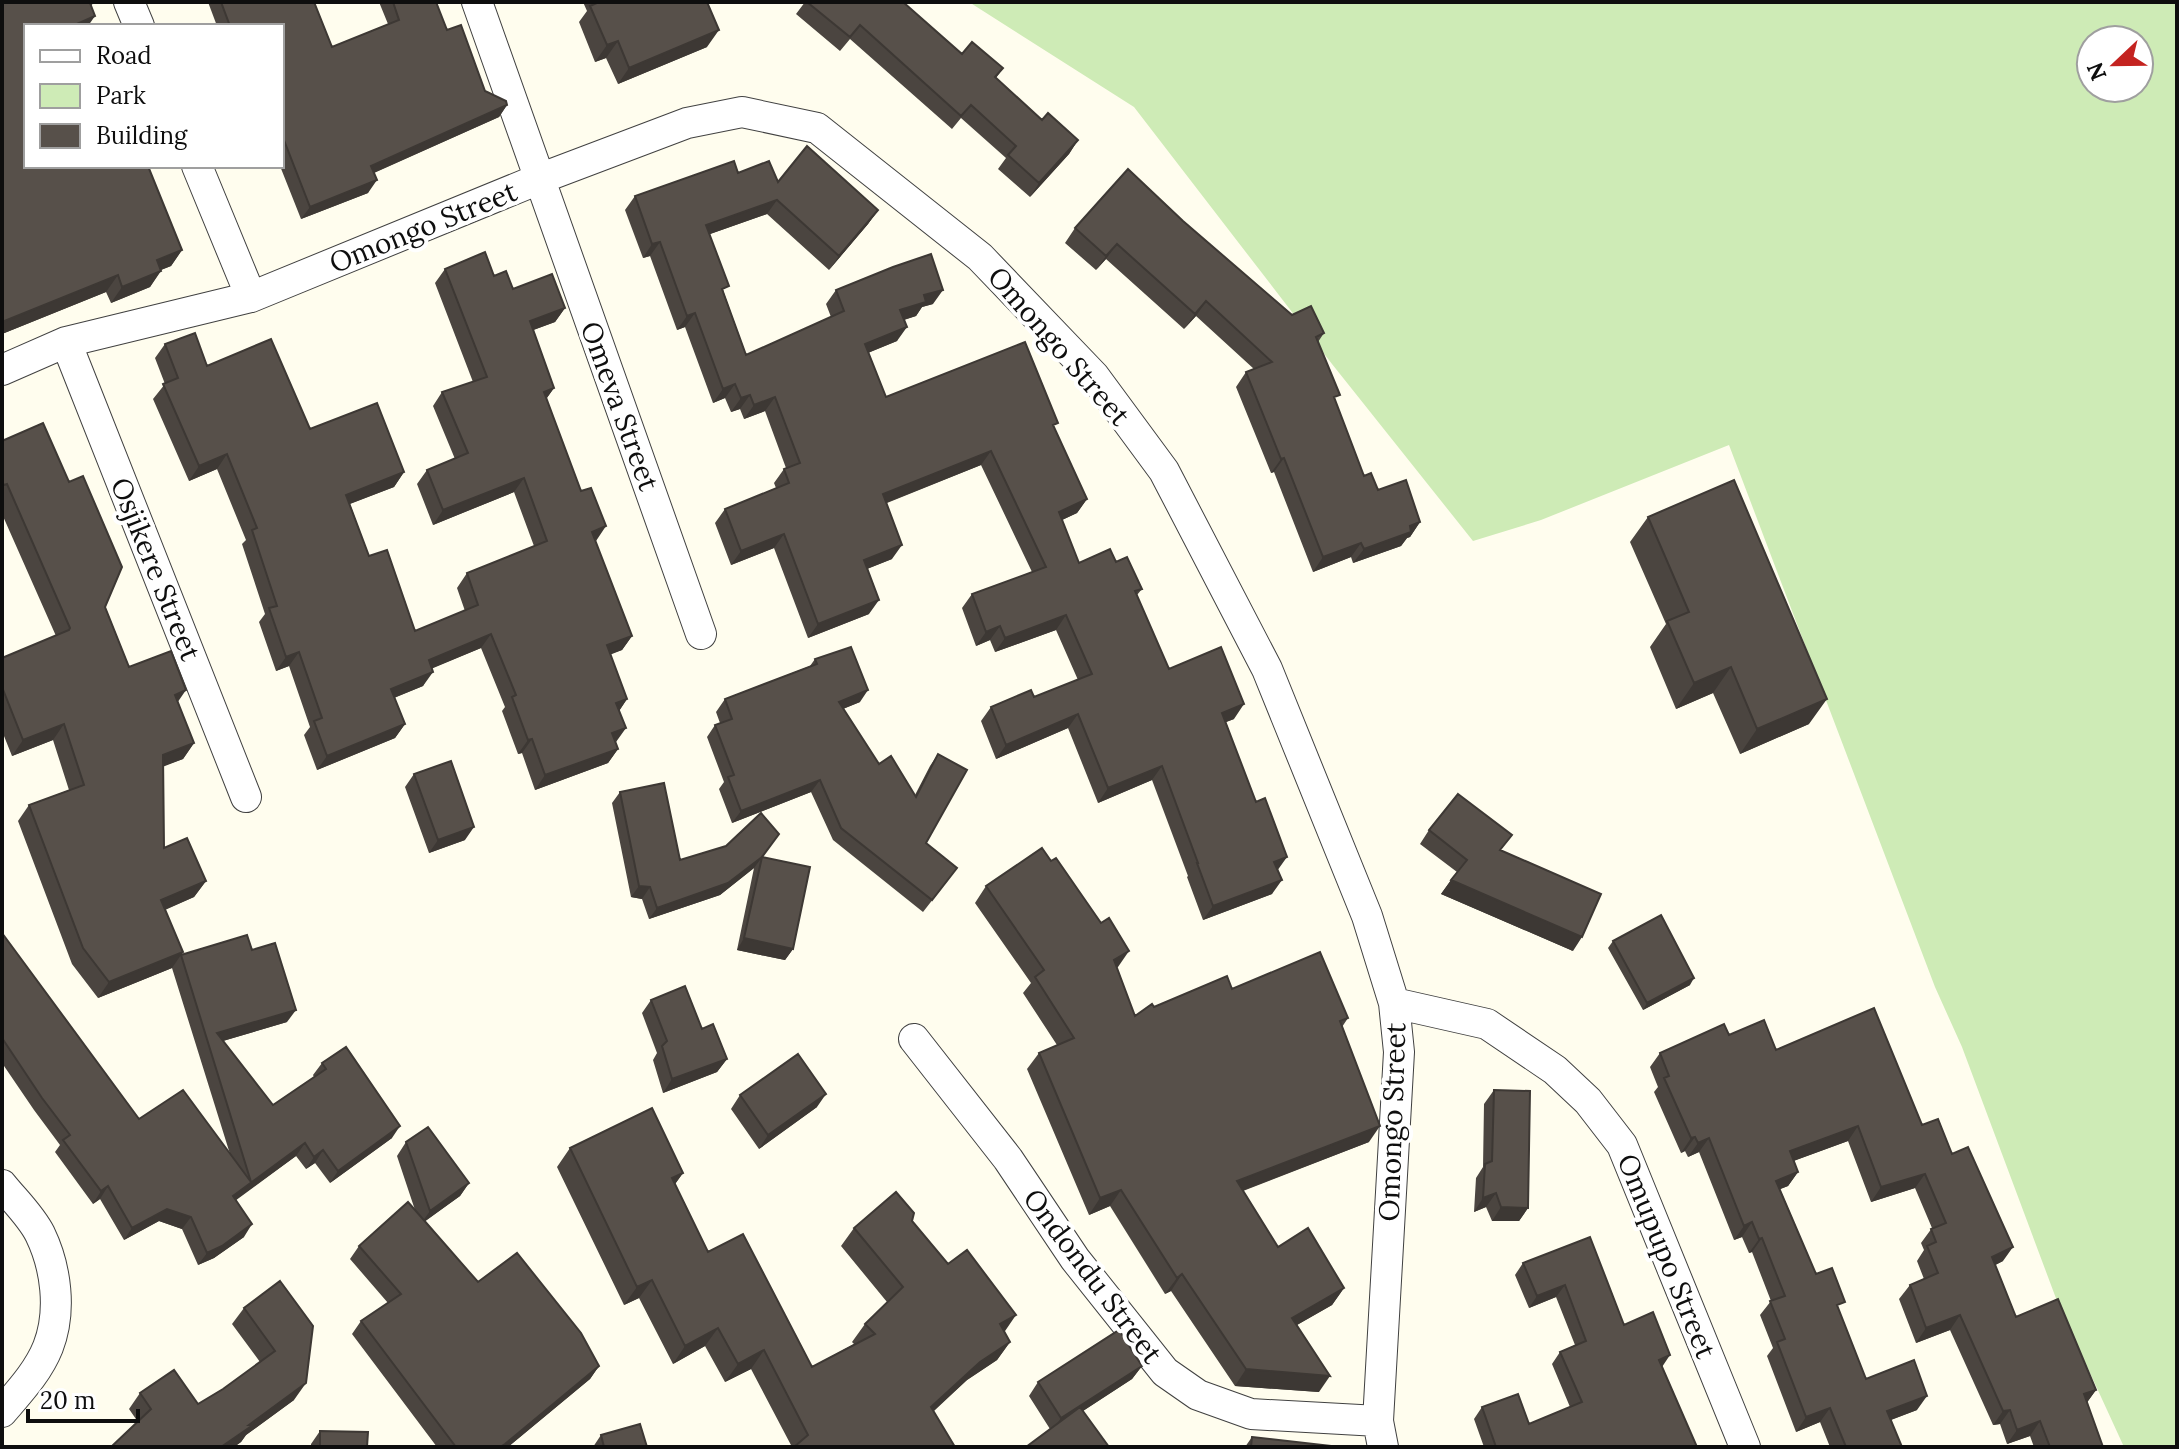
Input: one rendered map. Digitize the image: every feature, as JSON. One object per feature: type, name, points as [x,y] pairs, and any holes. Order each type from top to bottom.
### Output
[{"type":"street","points":[[129,2],[138,24]]},
{"type":"street","name":"Omeva Street","points":[[477,2],[701,634]]},
{"type":"street","name":"Omongo Street","points":[[2,370],[66,342],[251,297],[539,179],[687,123],[742,112],[817,128],[980,257],[1094,376],[1164,471],[1267,669],[1367,916],[1394,1003],[1399,1052],[1380,1434]]},
{"type":"street","points":[[198,168],[251,297]]},
{"type":"street","name":"Osjikere Street","points":[[66,342],[246,797]]},
{"type":"street","name":"Omupupo Street","points":[[1394,1003],[1487,1024],[1555,1070],[1600,1115],[1622,1145],[1745,1447]]},
{"type":"street","name":"Ondondu Street","points":[[914,1039],[1008,1159],[1075,1259],[1165,1372],[1198,1395],[1251,1414],[1380,1434]]},
{"type":"street","points":[[2,1185],[39,1232],[54,1273],[56,1312],[48,1347],[28,1381],[2,1412]]},
{"type":"green space","points":[[969,2],[2177,2],[2177,1447],[2124,1447],[2057,1301],[1729,445],[1541,520],[1473,541],[1134,107]]},
{"type":"building","points":[[2,2],[93,2],[90,3],[95,16],[77,24],[24,24],[24,168],[149,168],[182,250],[157,260],[161,271],[122,287],[118,275],[2,322]]},
{"type":"building","points":[[221,2],[314,2],[332,47],[399,20],[393,2],[436,2],[447,30],[461,25],[485,91],[506,101],[507,105],[371,166],[377,180],[310,207],[284,140],[284,24],[229,24]]},
{"type":"building","points":[[599,2],[707,2],[719,30],[629,68],[618,41],[607,45],[590,6]]},
{"type":"building","points":[[807,2],[903,2],[962,54],[972,42],[1003,68],[995,77],[1042,120],[1048,113],[1078,140],[1039,183],[1008,155],[1016,146],[971,105],[961,116],[860,25],[850,37]]},
{"type":"building","points":[[807,146],[878,210],[839,256],[777,200],[706,225],[729,286],[722,289],[746,355],[844,311],[836,290],[931,254],[943,290],[924,295],[926,302],[900,310],[907,327],[865,344],[886,397],[1025,342],[1058,423],[1053,425],[1087,499],[1059,512],[1079,563],[1110,549],[1116,562],[1127,557],[1142,589],[1135,591],[1169,669],[1221,647],[1244,704],[1222,713],[1256,802],[1265,798],[1287,857],[1274,862],[1282,880],[1213,906],[1162,766],[1108,788],[1078,714],[1006,745],[991,707],[1031,690],[1034,697],[1092,674],[1066,615],[1005,638],[1000,626],[986,632],[972,594],[1046,567],[991,451],[883,494],[902,545],[864,560],[879,600],[818,624],[784,534],[741,551],[725,509],[789,483],[784,469],[800,463],[775,397],[754,405],[750,395],[741,398],[735,384],[723,389],[695,313],[687,316],[660,242],[652,244],[635,196],[734,161],[738,173],[769,161],[778,182]]},
{"type":"building","points":[[1128,169],[1292,315],[1311,306],[1324,333],[1316,337],[1340,395],[1334,397],[1364,476],[1371,473],[1378,490],[1406,480],[1420,522],[1410,526],[1411,532],[1364,549],[1361,543],[1323,557],[1246,372],[1272,362],[1206,301],[1195,314],[1117,244],[1106,256],[1075,228]]},
{"type":"building","points":[[485,252],[494,276],[506,271],[513,289],[552,274],[565,308],[530,321],[554,388],[544,392],[581,491],[591,488],[606,526],[592,532],[632,636],[607,645],[627,699],[616,703],[626,728],[612,733],[618,749],[545,775],[532,739],[528,740],[512,697],[516,695],[491,634],[429,660],[433,672],[391,689],[405,724],[327,756],[314,721],[322,718],[299,652],[286,657],[269,608],[277,606],[252,530],[257,528],[227,454],[199,466],[163,384],[178,378],[165,344],[195,333],[207,366],[271,339],[310,429],[377,403],[404,472],[346,495],[369,556],[387,550],[415,631],[478,605],[467,573],[547,541],[524,478],[443,510],[427,470],[468,453],[442,392],[487,377],[445,269]]},
{"type":"building","points":[[43,423],[69,482],[83,476],[122,567],[105,607],[129,667],[171,651],[186,690],[175,695],[194,743],[163,755],[164,848],[187,838],[206,881],[161,900],[183,952],[109,982],[83,948],[29,805],[84,785],[64,724],[23,740],[2,687],[2,658],[70,628],[7,484],[2,482],[2,441]]},
{"type":"building","points":[[1734,480],[1827,699],[1757,729],[1731,667],[1694,683],[1667,621],[1689,612],[1648,517]]},
{"type":"building","points":[[851,647],[868,690],[839,702],[879,764],[891,756],[916,797],[938,754],[967,770],[926,843],[957,868],[932,900],[841,828],[820,780],[741,811],[728,777],[734,775],[715,725],[732,719],[725,699],[817,664],[815,659]]},
{"type":"building","points":[[451,761],[474,827],[438,840],[414,774]]},
{"type":"building","points":[[664,783],[680,860],[726,846],[761,813],[779,834],[762,857],[728,883],[657,908],[650,887],[639,886],[620,792]]},
{"type":"building","points":[[1458,794],[1512,835],[1500,850],[1601,894],[1582,937],[1451,880],[1467,860],[1429,830]]},
{"type":"building","points":[[1042,848],[1051,861],[1056,858],[1101,923],[1109,918],[1129,951],[1114,960],[1135,1016],[1152,1004],[1154,1007],[1227,976],[1232,989],[1320,952],[1348,1018],[1340,1021],[1380,1126],[1237,1181],[1278,1247],[1308,1228],[1344,1288],[1292,1318],[1330,1376],[1246,1369],[1182,1274],[1177,1278],[1121,1190],[1100,1198],[1039,1053],[1074,1038],[1035,977],[1044,970],[986,886]]},
{"type":"building","points":[[762,857],[810,867],[793,949],[744,938]]},
{"type":"building","points":[[1661,915],[1694,978],[1647,1003],[1613,941]]},
{"type":"building","points":[[2,933],[139,1119],[183,1090],[251,1182],[181,955],[247,935],[252,950],[275,943],[296,1010],[217,1033],[273,1105],[326,1069],[322,1063],[346,1047],[400,1126],[338,1171],[323,1150],[314,1157],[305,1143],[233,1196],[252,1224],[207,1253],[191,1217],[167,1209],[132,1228],[108,1186],[101,1191],[63,1140],[70,1135],[2,1038]]},
{"type":"building","points":[[685,986],[702,1029],[713,1024],[727,1059],[672,1079],[662,1046],[667,1041],[651,1000]]},
{"type":"building","points":[[1874,1008],[1922,1125],[1938,1119],[1952,1154],[1968,1147],[2013,1247],[1992,1257],[2016,1317],[2058,1299],[2096,1390],[2084,1394],[2103,1447],[2050,1447],[2040,1421],[2017,1430],[2010,1410],[2003,1411],[1960,1315],[1926,1328],[1910,1285],[1938,1273],[1927,1246],[1936,1242],[1931,1229],[1946,1223],[1925,1174],[1881,1187],[1858,1126],[1790,1151],[1798,1172],[1776,1181],[1816,1274],[1832,1268],[1845,1302],[1837,1305],[1866,1379],[1914,1360],[1927,1396],[1887,1411],[1902,1447],[1846,1447],[1830,1408],[1806,1417],[1777,1342],[1785,1339],[1770,1301],[1785,1296],[1762,1238],[1759,1239],[1752,1222],[1744,1226],[1709,1138],[1698,1143],[1695,1137],[1691,1138],[1664,1078],[1669,1076],[1660,1053],[1724,1024],[1729,1035],[1764,1020],[1776,1050]]},
{"type":"building","points":[[798,1054],[826,1094],[768,1135],[740,1095]]},
{"type":"building","points":[[1494,1090],[1530,1091],[1528,1208],[1501,1207],[1496,1193],[1483,1198],[1485,1164],[1492,1161]]},
{"type":"building","points":[[652,1108],[683,1173],[672,1178],[708,1252],[743,1234],[812,1367],[875,1334],[865,1324],[903,1287],[854,1228],[896,1192],[914,1213],[912,1221],[948,1264],[967,1250],[1016,1315],[1000,1324],[1010,1342],[980,1362],[931,1407],[955,1447],[794,1447],[808,1435],[764,1350],[738,1364],[718,1328],[685,1346],[652,1280],[637,1287],[570,1148]]},
{"type":"building","points":[[428,1127],[469,1183],[430,1211],[406,1142]]},
{"type":"building","points":[[408,1202],[478,1282],[517,1253],[581,1333],[599,1366],[500,1447],[456,1447],[361,1321],[401,1294],[359,1246]]},
{"type":"building","points":[[1590,1237],[1624,1325],[1653,1312],[1670,1355],[1659,1360],[1697,1447],[1496,1447],[1482,1407],[1518,1394],[1529,1424],[1582,1402],[1560,1352],[1586,1341],[1565,1285],[1537,1296],[1523,1263]]},
{"type":"building","points":[[280,1281],[313,1326],[306,1383],[221,1447],[111,1447],[151,1409],[140,1393],[174,1370],[198,1404],[275,1351],[244,1308]]},
{"type":"building","points":[[1119,1330],[1142,1366],[1061,1418],[1038,1382]]},
{"type":"building","points":[[1080,1407],[1109,1447],[1026,1447]]},
{"type":"building","points":[[640,1424],[647,1447],[604,1447],[601,1435]]},
{"type":"building","points":[[320,1431],[368,1432],[367,1447],[320,1447]]},
{"type":"building","points":[[1252,1437],[1340,1447],[1251,1447]]}]
